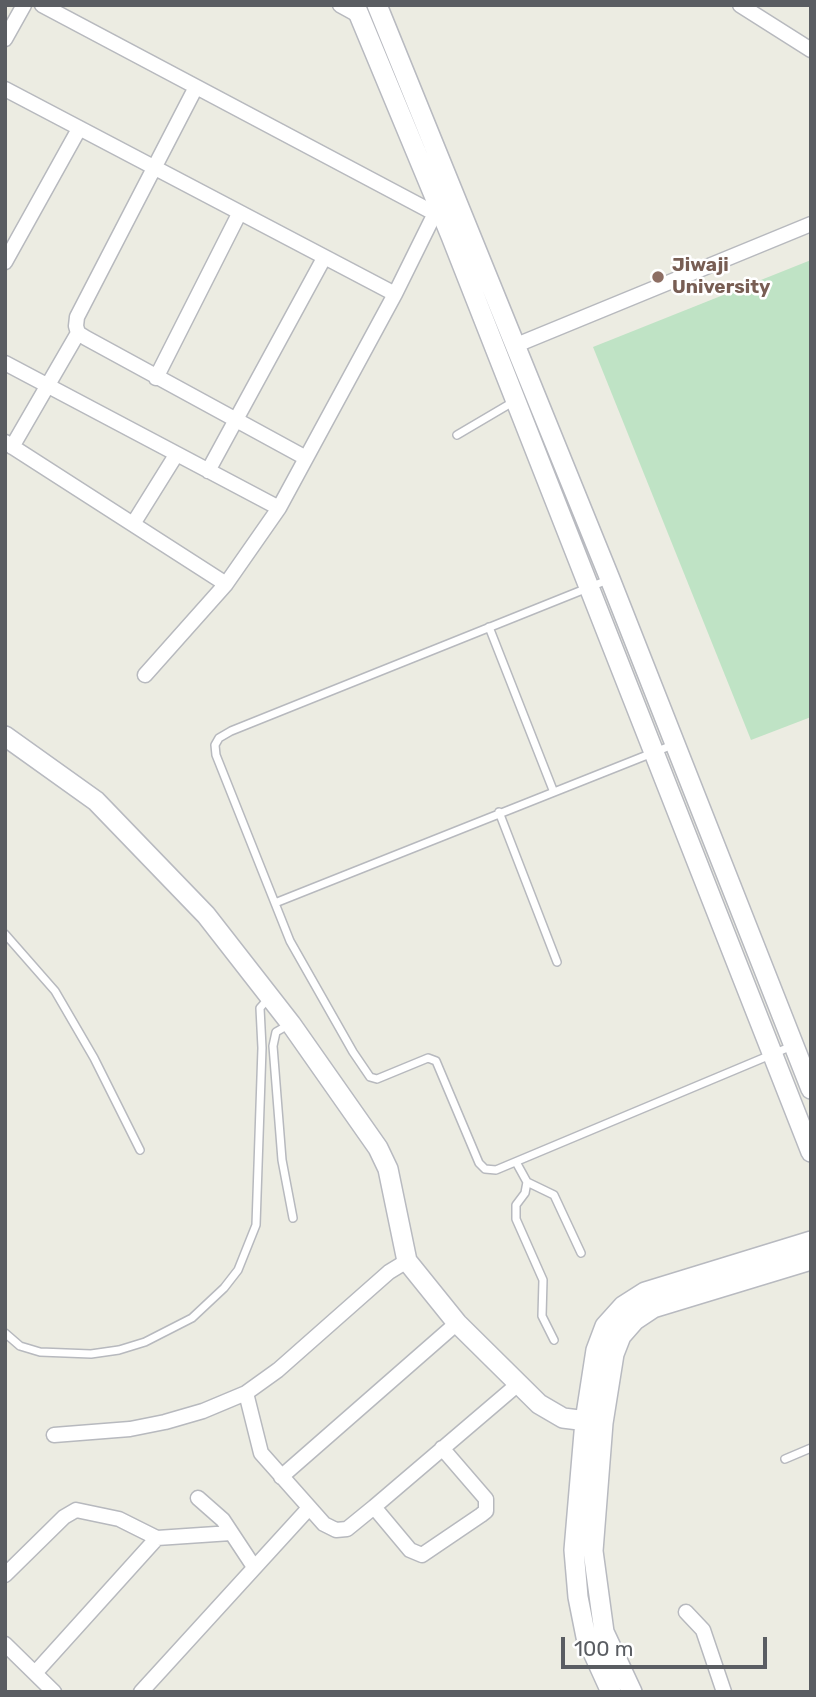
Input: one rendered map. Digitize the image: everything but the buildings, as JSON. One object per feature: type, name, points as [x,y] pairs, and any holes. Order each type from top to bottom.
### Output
[{"type":"main road","points":[[377,5],[514,346],[524,396],[587,585],[811,1152]]},
{"type":"main road","points":[[358,10],[436,209],[610,579],[811,1089]]},
{"type":"main road","points":[[5,736],[96,801],[206,915],[291,1024],[378,1148],[388,1169],[407,1261],[457,1324],[517,1385],[552,1413],[594,1422]]},
{"type":"main road","points":[[632,1692],[587,1596],[574,1550],[594,1422],[596,1350],[606,1326],[623,1306],[645,1292],[811,1241]]},
{"type":"main road","points":[[594,1422],[621,1336],[635,1320],[653,1308],[811,1260]]},
{"type":"main road","points":[[587,1596],[586,1637],[611,1692]]},
{"type":"street","points":[[5,39],[24,5]]},
{"type":"street","points":[[42,5],[436,209],[394,294],[279,508],[226,584],[145,676]]},
{"type":"street","points":[[340,5],[358,10]]},
{"type":"street","points":[[740,5],[811,50]]},
{"type":"street","points":[[196,87],[77,317],[78,333],[9,444],[226,584]]},
{"type":"street","points":[[5,89],[394,294]]},
{"type":"street","points":[[5,262],[79,129]]},
{"type":"street","points":[[156,377],[239,214]]},
{"type":"street","points":[[514,346],[811,224]]},
{"type":"street","points":[[208,471],[324,258]]},
{"type":"street","points":[[78,333],[306,458]]},
{"type":"street","points":[[5,363],[279,508]]},
{"type":"street","points":[[133,524],[176,455]]},
{"type":"street","points":[[54,1435],[131,1429],[165,1422],[203,1411],[246,1393],[278,1370],[389,1272],[407,1261]]},
{"type":"street","points":[[281,1477],[457,1324]]},
{"type":"street","points":[[246,1393],[261,1453],[324,1524],[336,1530],[347,1529],[517,1385]]},
{"type":"street","points":[[374,1507],[410,1550],[422,1555],[486,1511],[486,1499],[442,1448]]},
{"type":"street","points":[[198,1498],[223,1520],[254,1567]]},
{"type":"street","points":[[141,1692],[309,1508]]},
{"type":"street","points":[[5,1575],[64,1517],[76,1510],[119,1519],[157,1538],[231,1533]]},
{"type":"street","points":[[36,1672],[157,1538]]},
{"type":"street","points":[[686,1612],[703,1630],[724,1692]]},
{"type":"street","points":[[5,1644],[54,1692]]},
{"type":"lane","points":[[457,435],[524,396]]},
{"type":"lane","points":[[610,579],[587,585],[219,738],[215,745],[215,755],[290,941],[315,990],[370,1077],[377,1079],[428,1058],[436,1061],[479,1163],[485,1169],[496,1170],[516,1162],[793,1045]]},
{"type":"lane","points":[[489,627],[554,790]]},
{"type":"lane","points":[[275,903],[675,743]]},
{"type":"lane","points":[[499,812],[557,962]]},
{"type":"lane","points":[[5,934],[55,991],[94,1058],[140,1150]]},
{"type":"lane","points":[[5,1333],[30,1351],[91,1354],[120,1350],[145,1342],[192,1318],[224,1288],[238,1270],[256,1225],[262,1048],[260,1008],[271,998]]},
{"type":"lane","points":[[291,1024],[276,1032],[273,1046],[282,1160],[293,1218]]},
{"type":"lane","points":[[516,1162],[527,1182],[554,1195],[581,1253]]},
{"type":"lane","points":[[527,1182],[525,1193],[516,1205],[516,1219],[543,1280],[542,1316],[554,1340]]},
{"type":"lane","points":[[785,1460],[811,1448]]},
{"type":"green space","points":[[811,260],[811,717],[751,740],[593,347]]},
{"type":"place","name":"Jiwaji University","points":[[658,277]]}]
